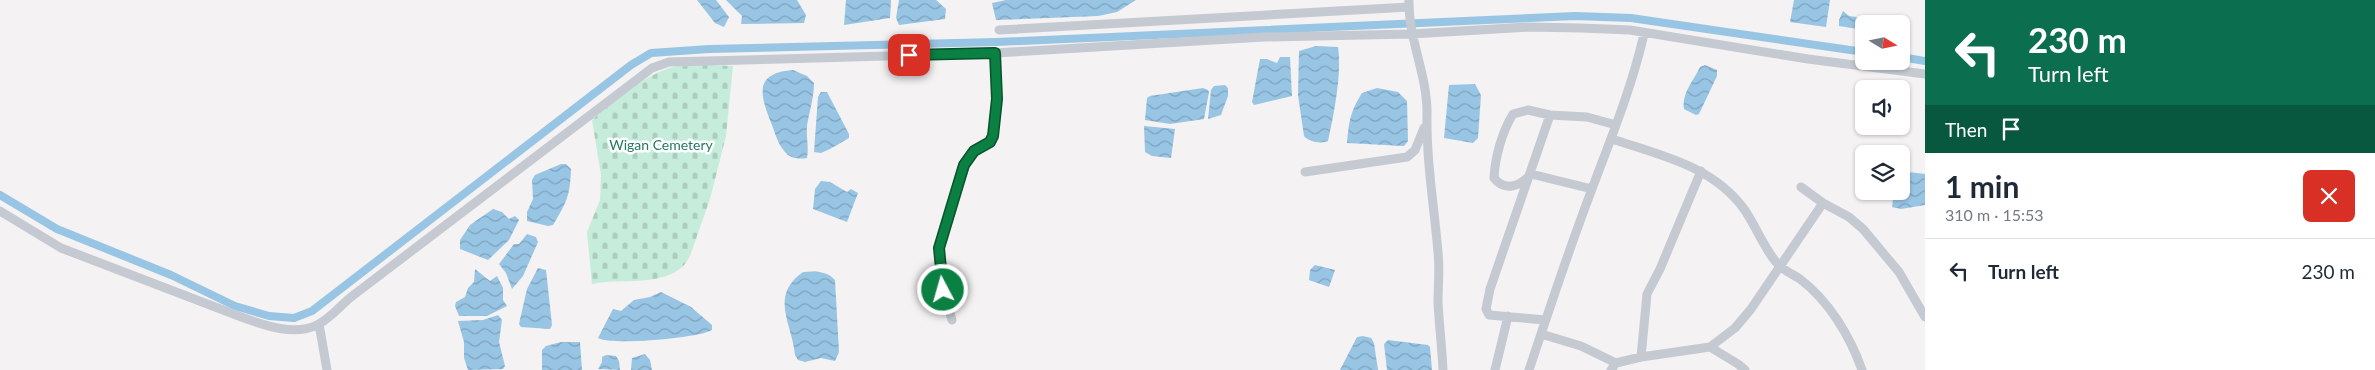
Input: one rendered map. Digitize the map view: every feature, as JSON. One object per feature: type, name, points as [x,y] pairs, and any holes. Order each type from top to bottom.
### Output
[{"type":"street","points":[[999,30],[1409,7],[1411,31],[1420,64],[1426,112],[1425,123],[1438,252],[1438,300],[1443,370]]},
{"type":"street","points":[[0,212],[61,248],[244,318],[270,327],[287,330],[307,329],[319,324],[351,297],[652,68],[660,64],[687,61],[995,53],[1264,37],[1528,27],[1610,28],[1925,74]]},
{"type":"street","points":[[1529,370],[1592,189],[1612,139],[1644,34]]},
{"type":"street","points":[[952,320],[943,290],[939,248],[942,232],[968,158],[977,148],[990,142],[993,136],[997,99],[995,53]]},
{"type":"street","points":[[1530,174],[1524,181],[1513,187],[1494,178],[1496,162],[1507,124],[1513,114],[1520,110],[1540,111],[1550,115],[1587,116],[1616,125]]},
{"type":"street","points":[[1545,320],[1489,315],[1487,304],[1550,115]]},
{"type":"street","points":[[1305,172],[1407,157],[1416,150],[1425,123]]},
{"type":"street","points":[[1612,139],[1664,156],[1701,171],[1732,193],[1780,266],[1801,280],[1829,308],[1845,332],[1862,370]]},
{"type":"street","points":[[1641,357],[1647,294],[1660,269],[1701,171]]},
{"type":"street","points":[[1530,174],[1592,189]]},
{"type":"street","points":[[1801,187],[1823,203],[1849,217],[1878,244],[1899,272],[1925,317]]},
{"type":"street","points":[[1541,334],[1581,346],[1614,366],[1641,357],[1710,347],[1735,328],[1752,309],[1823,203]]},
{"type":"street","points":[[1495,370],[1508,316]]},
{"type":"street","points":[[319,324],[328,370]]},
{"type":"street","points":[[1710,347],[1738,364],[1744,370]]},
{"type":"green space","name":"Wigan Cemetery","points":[[689,64],[733,66],[726,136],[710,199],[690,256],[682,267],[672,274],[660,278],[592,284],[587,232],[600,200],[601,175],[592,120],[625,93],[649,77],[675,66]]},
{"type":"water","points":[[697,0],[716,0],[729,17],[724,27],[715,23]]},
{"type":"water","points":[[726,0],[797,0],[806,15],[804,23],[741,24],[742,16]]},
{"type":"water","points":[[846,0],[891,0],[890,18],[844,25]]},
{"type":"water","points":[[899,0],[936,0],[946,9],[945,19],[899,25],[896,18]]},
{"type":"water","points":[[1006,0],[1136,0],[1117,12],[1098,16],[996,20],[992,3]]},
{"type":"water","points":[[1794,0],[1830,0],[1826,27],[1790,22]]},
{"type":"water","points":[[1843,11],[1849,16],[1855,17],[1855,29],[1839,26],[1839,20]]},
{"type":"water","points":[[1316,46],[1338,47],[1339,58],[1337,94],[1333,119],[1328,141],[1322,142],[1312,141],[1304,136],[1298,95],[1299,51]]},
{"type":"water","points":[[1280,57],[1290,57],[1292,96],[1254,105],[1252,102],[1260,59],[1267,59],[1277,63]]},
{"type":"water","points":[[1705,65],[1717,70],[1717,76],[1699,114],[1696,115],[1684,109],[1684,98],[1700,67]]},
{"type":"water","points":[[793,70],[807,76],[814,83],[807,126],[807,158],[799,159],[788,155],[782,148],[776,137],[763,95],[763,87],[771,76]]},
{"type":"water","points":[[1475,84],[1481,95],[1478,138],[1473,143],[1444,138],[1449,85]]},
{"type":"water","points":[[1225,85],[1228,88],[1228,96],[1221,115],[1208,119],[1211,90],[1214,86]]},
{"type":"water","points":[[1203,88],[1209,92],[1204,119],[1170,124],[1145,120],[1147,98],[1150,96]]},
{"type":"water","points":[[1377,88],[1398,92],[1407,101],[1408,141],[1404,146],[1347,143],[1351,117],[1358,100],[1362,93]]},
{"type":"water","points":[[821,92],[827,92],[849,134],[849,138],[821,153],[814,152],[818,97]]},
{"type":"water","points":[[1144,126],[1175,129],[1171,158],[1152,156],[1145,152]]},
{"type":"water","points":[[561,164],[566,164],[571,169],[571,178],[569,193],[558,217],[553,225],[548,226],[527,221],[527,212],[533,199],[532,180],[535,175]]},
{"type":"water","points":[[1910,172],[1925,174],[1925,205],[1901,209],[1892,207],[1893,200],[1910,200]]},
{"type":"water","points":[[821,181],[830,182],[847,192],[851,189],[858,193],[847,222],[813,209],[815,189]]},
{"type":"water","points":[[493,209],[502,212],[509,219],[515,216],[519,220],[509,240],[488,260],[460,249],[460,240],[470,225]]},
{"type":"water","points":[[527,234],[536,237],[538,242],[523,276],[512,289],[506,273],[499,264],[514,244],[519,244]]},
{"type":"water","points":[[1315,265],[1335,270],[1329,287],[1309,280],[1310,270]]},
{"type":"water","points":[[538,268],[546,270],[552,325],[550,329],[521,327],[519,324],[527,289]]},
{"type":"water","points":[[475,269],[490,281],[497,276],[503,288],[503,300],[507,306],[487,316],[459,316],[455,306],[456,302],[465,297],[468,288],[474,282]]},
{"type":"water","points":[[803,272],[825,273],[835,280],[839,352],[835,361],[821,358],[805,362],[798,360],[795,355],[785,310],[785,300],[787,291],[793,281]]},
{"type":"water","points":[[661,292],[691,307],[712,325],[712,330],[691,336],[655,340],[619,341],[598,338],[613,309],[621,311],[634,300],[650,297]]},
{"type":"water","points":[[498,315],[502,320],[499,342],[505,366],[503,369],[468,370],[464,358],[464,342],[458,321],[483,320]]},
{"type":"water","points":[[1357,337],[1371,338],[1374,343],[1378,370],[1340,370]]},
{"type":"water","points":[[1388,340],[1428,345],[1430,347],[1432,370],[1387,370],[1384,344]]},
{"type":"water","points":[[561,342],[580,342],[582,370],[542,370],[542,350],[546,346]]},
{"type":"water","points":[[645,354],[650,360],[652,370],[631,370],[632,358]]},
{"type":"water","points":[[606,355],[616,356],[619,361],[620,370],[598,369],[602,362],[602,357]]},
{"type":"waterway","points":[[0,195],[57,229],[171,275],[235,306],[269,316],[294,318],[312,311],[631,65],[651,53],[709,49],[997,42],[1575,16],[1631,18],[1855,51]]},
{"type":"waterway","points":[[1910,58],[1925,61]]},
{"type":"route","points":[[909,55],[995,53],[997,99],[993,136],[990,142],[974,151],[964,165],[947,222],[942,232],[939,248],[943,290]]}]
